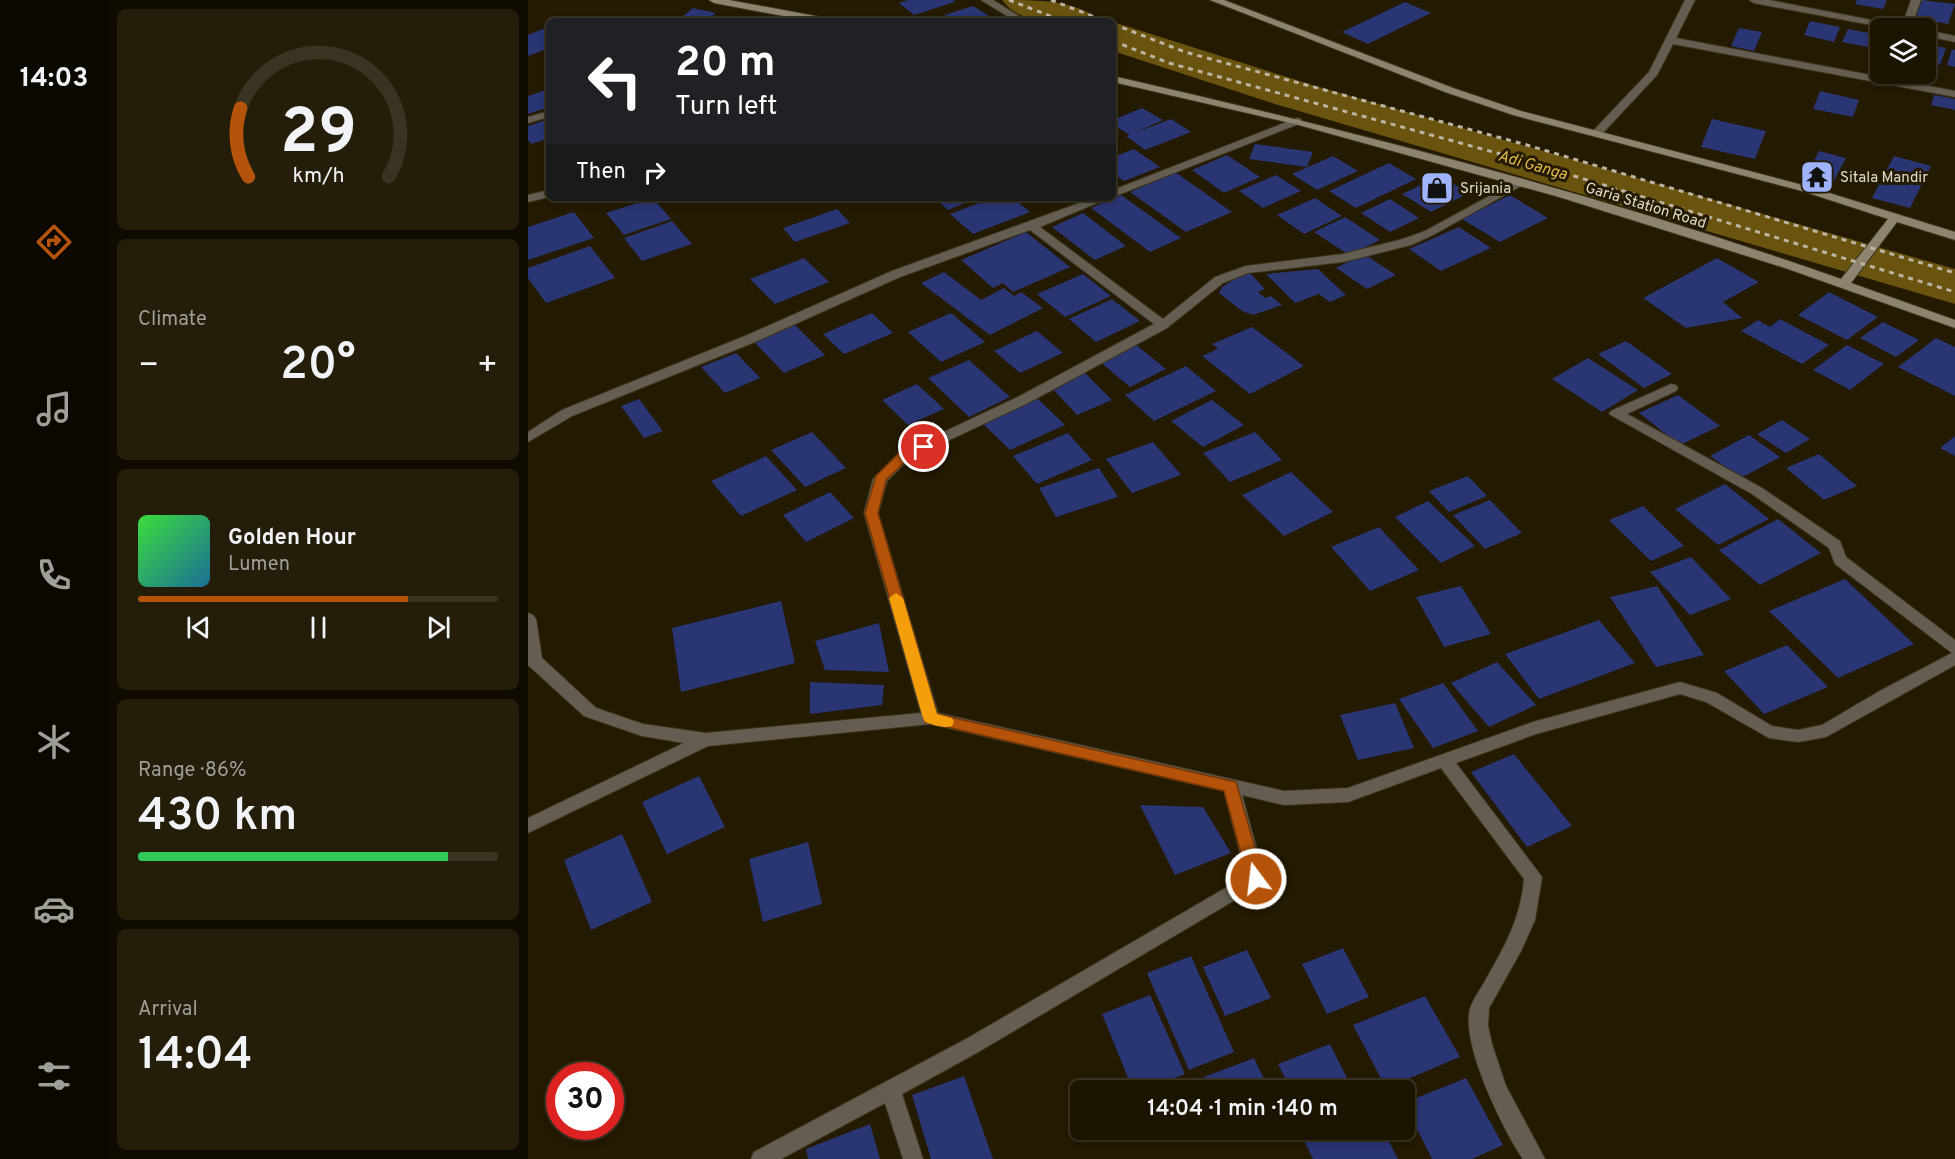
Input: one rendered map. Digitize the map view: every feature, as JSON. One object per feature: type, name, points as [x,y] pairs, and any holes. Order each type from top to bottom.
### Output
[{"type":"main road","points":[[714,0],[809,18]]},
{"type":"main road","points":[[1215,0],[1449,90],[1517,112],[1806,189],[1954,234]]},
{"type":"main road","name":"Garia Station Road","points":[[1116,80],[1297,121],[1519,183],[1713,240],[1844,283],[1955,324]]},
{"type":"main road","points":[[1844,283],[1894,217]]},
{"type":"street","points":[[986,0],[1017,18]]},
{"type":"street","points":[[1597,133],[1653,73],[1690,0]]},
{"type":"street","points":[[1754,0],[1802,4],[1870,21]]},
{"type":"street","points":[[1910,18],[1916,0]]},
{"type":"street","points":[[1936,35],[1955,39]]},
{"type":"street","points":[[1669,40],[1955,94]]},
{"type":"street","points":[[528,120],[546,115]]},
{"type":"street","points":[[1116,193],[1297,121]]},
{"type":"street","points":[[931,718],[871,513],[880,479],[904,456],[1023,400],[1163,325],[1219,280],[1246,270],[1343,258],[1407,242],[1429,233],[1519,183]]},
{"type":"street","points":[[528,199],[546,194]]},
{"type":"street","points":[[528,438],[567,413],[750,339],[896,274],[1095,201]]},
{"type":"street","points":[[1031,226],[1163,325]]},
{"type":"street","points":[[1671,388],[1616,414],[1767,498],[1835,545],[1840,560],[1955,648]]},
{"type":"street","points":[[528,619],[531,659],[590,712],[642,730],[706,740],[931,718],[1284,798],[1348,795],[1533,728],[1680,688],[1711,697],[1769,732],[1798,736],[1826,731],[1955,658]]},
{"type":"street","points":[[528,825],[706,740]]},
{"type":"street","points":[[1444,760],[1533,878],[1532,899],[1526,925],[1479,1012],[1483,1054],[1502,1101],[1535,1159]]},
{"type":"street","points":[[761,1159],[973,1045],[1256,879],[1231,786]]},
{"type":"street","points":[[890,1088],[913,1159]]},
{"type":"building","points":[[908,0],[953,0],[955,2],[914,15],[899,3]]},
{"type":"building","points":[[1857,0],[1887,0],[1883,9],[1855,4]]},
{"type":"building","points":[[1922,0],[1955,4],[1948,24],[1936,22],[1936,18],[1916,18]]},
{"type":"building","points":[[1405,2],[1431,13],[1368,44],[1342,32]]},
{"type":"building","points":[[973,6],[992,18],[957,18],[944,15]]},
{"type":"building","points":[[693,8],[716,13],[709,18],[681,18]]},
{"type":"building","points":[[1810,21],[1840,27],[1834,42],[1804,35]]},
{"type":"building","points":[[1739,28],[1762,32],[1754,51],[1731,46]]},
{"type":"building","points":[[543,29],[546,32],[546,49],[528,56],[528,35]]},
{"type":"building","points":[[1848,29],[1870,33],[1868,47],[1842,42]]},
{"type":"building","points":[[1936,46],[1946,48],[1940,65],[1936,64]]},
{"type":"building","points":[[1952,49],[1955,50],[1955,67],[1947,65]]},
{"type":"building","points":[[546,90],[546,108],[528,114],[528,96]]},
{"type":"building","points":[[1820,91],[1859,100],[1853,117],[1813,109]]},
{"type":"building","points":[[1934,95],[1955,99],[1955,110],[1931,105]]},
{"type":"building","points":[[1142,108],[1163,120],[1134,133],[1171,119],[1191,132],[1145,150],[1126,136],[1130,135],[1116,127],[1116,119]]},
{"type":"building","points":[[1712,119],[1766,131],[1755,159],[1701,147]]},
{"type":"building","points":[[546,120],[546,139],[531,144],[528,140],[528,126]]},
{"type":"building","points":[[1255,144],[1313,152],[1307,167],[1249,159]]},
{"type":"building","points":[[1134,149],[1160,167],[1124,181],[1116,175],[1116,156]]},
{"type":"building","points":[[1819,151],[1846,158],[1831,186],[1804,179]]},
{"type":"building","points":[[1227,155],[1260,177],[1224,193],[1192,170]]},
{"type":"building","points":[[1333,156],[1358,171],[1317,190],[1292,174]]},
{"type":"building","points":[[1894,156],[1931,166],[1910,208],[1872,198]]},
{"type":"building","points":[[1389,163],[1416,179],[1356,208],[1329,191]]},
{"type":"building","points":[[1175,172],[1232,212],[1186,232],[1130,192]]},
{"type":"building","points":[[1276,175],[1301,191],[1263,208],[1239,191]]},
{"type":"building","points":[[1440,176],[1469,193],[1431,212],[1402,194]]},
{"type":"building","points":[[1121,195],[1181,238],[1150,252],[1091,208],[1107,201],[1116,201],[1116,197]]},
{"type":"building","points":[[1510,195],[1548,218],[1500,242],[1462,219]]},
{"type":"building","points":[[1315,198],[1342,216],[1304,234],[1277,215]]},
{"type":"building","points":[[1390,199],[1419,218],[1390,232],[1361,213]]},
{"type":"building","points":[[644,201],[656,201],[671,219],[624,235],[606,213]]},
{"type":"building","points":[[938,201],[970,201],[948,210]]},
{"type":"building","points":[[984,201],[1017,201],[1030,212],[973,234],[950,214]]},
{"type":"building","points":[[837,209],[850,223],[795,242],[783,228]]},
{"type":"building","points":[[574,212],[594,238],[528,260],[528,227]]},
{"type":"building","points":[[1083,213],[1126,246],[1095,260],[1052,227]]},
{"type":"building","points":[[1345,217],[1380,240],[1349,255],[1314,232]]},
{"type":"building","points":[[672,221],[692,244],[642,261],[624,238]]},
{"type":"building","points":[[1459,227],[1491,248],[1441,271],[1409,249]]},
{"type":"building","points":[[1026,232],[1070,267],[1013,292],[1003,283],[993,288],[961,260]]},
{"type":"building","points":[[590,246],[615,278],[546,303],[528,278],[528,268]]},
{"type":"building","points":[[1364,254],[1396,275],[1367,289],[1336,268]]},
{"type":"building","points":[[804,258],[829,282],[775,304],[750,279]]},
{"type":"building","points":[[1717,258],[1759,282],[1723,302],[1742,318],[1686,328],[1643,298]]},
{"type":"building","points":[[1318,269],[1346,295],[1330,302],[1319,294],[1295,303],[1266,274]]},
{"type":"building","points":[[944,272],[981,300],[1004,288],[1014,296],[1021,292],[1043,308],[990,335],[921,283]]},
{"type":"building","points":[[1250,273],[1265,289],[1258,292],[1265,298],[1271,296],[1282,305],[1253,315],[1242,311],[1219,293],[1222,287]]},
{"type":"building","points":[[1083,274],[1111,296],[1065,317],[1037,294]]},
{"type":"building","points":[[1829,292],[1878,317],[1847,340],[1798,315]]},
{"type":"building","points":[[1112,299],[1140,321],[1096,342],[1069,319]]},
{"type":"building","points":[[872,313],[893,333],[844,354],[823,334]]},
{"type":"building","points":[[951,313],[985,342],[941,362],[908,332]]},
{"type":"building","points":[[1780,319],[1829,345],[1802,364],[1741,331],[1758,320],[1770,327]]},
{"type":"building","points":[[1883,322],[1919,340],[1896,357],[1860,338]]},
{"type":"building","points":[[795,325],[825,355],[784,373],[754,342]]},
{"type":"building","points":[[1252,327],[1304,366],[1250,394],[1202,356],[1218,349],[1212,344]]},
{"type":"building","points":[[1037,331],[1063,353],[1020,373],[994,351]]},
{"type":"building","points":[[1936,338],[1955,347],[1955,396],[1898,367]]},
{"type":"building","points":[[1626,341],[1672,374],[1644,388],[1598,354]]},
{"type":"building","points":[[1135,344],[1166,369],[1130,387],[1099,361]]},
{"type":"building","points":[[1847,345],[1884,364],[1850,390],[1813,370]]},
{"type":"building","points":[[736,353],[760,378],[725,393],[701,367]]},
{"type":"building","points":[[1588,358],[1638,390],[1602,412],[1552,379]]},
{"type":"building","points":[[969,360],[1010,397],[969,417],[928,378]]},
{"type":"building","points":[[1186,366],[1216,391],[1154,421],[1125,395]]},
{"type":"building","points":[[1083,371],[1112,400],[1077,415],[1049,385]]},
{"type":"building","points":[[917,384],[944,409],[908,425],[882,400]]},
{"type":"building","points":[[1678,395],[1720,426],[1680,445],[1639,413]]},
{"type":"building","points":[[1037,398],[1065,425],[1010,450],[982,423]]},
{"type":"building","points":[[639,399],[663,431],[644,438],[621,406]]},
{"type":"building","points":[[1212,400],[1244,425],[1203,447],[1171,421]]},
{"type":"building","points":[[1782,420],[1810,439],[1786,453],[1757,434]]},
{"type":"building","points":[[812,432],[846,468],[805,487],[771,450]]},
{"type":"building","points":[[1255,432],[1282,460],[1230,482],[1203,453]]},
{"type":"building","points":[[1068,433],[1092,460],[1037,484],[1013,456]]},
{"type":"building","points":[[1749,435],[1780,457],[1741,478],[1710,456]]},
{"type":"building","points":[[1955,436],[1955,456],[1940,448]]},
{"type":"building","points":[[1153,442],[1181,475],[1132,493],[1106,459]]},
{"type":"building","points":[[1819,454],[1857,486],[1824,500],[1786,468]]},
{"type":"building","points":[[766,456],[797,490],[741,516],[711,481]]},
{"type":"building","points":[[1099,468],[1118,497],[1056,517],[1039,488]]},
{"type":"building","points":[[1291,472],[1333,512],[1284,536],[1242,495]]},
{"type":"building","points":[[1468,476],[1487,496],[1449,512],[1429,491]]},
{"type":"building","points":[[1725,484],[1769,519],[1718,545],[1675,509]]},
{"type":"building","points":[[830,492],[854,518],[806,542],[783,515]]},
{"type":"building","points":[[1490,500],[1522,533],[1485,549],[1453,515]]},
{"type":"building","points":[[1428,501],[1475,546],[1441,563],[1395,517]]},
{"type":"building","points":[[1643,506],[1684,546],[1651,561],[1609,520]]},
{"type":"building","points":[[1778,519],[1821,553],[1760,585],[1719,550]]},
{"type":"building","points":[[1379,527],[1419,570],[1370,591],[1331,547]]},
{"type":"building","points":[[1691,557],[1731,599],[1690,615],[1650,572]]},
{"type":"building","points":[[1845,579],[1914,644],[1838,678],[1769,611]]},
{"type":"building","points":[[1461,586],[1491,634],[1444,647],[1416,597]]},
{"type":"building","points":[[1657,586],[1704,655],[1656,667],[1610,597]]},
{"type":"building","points":[[781,601],[795,663],[681,692],[672,628]]},
{"type":"building","points":[[1599,620],[1635,663],[1539,699],[1505,654]]},
{"type":"building","points":[[879,623],[889,672],[825,670],[815,641]]},
{"type":"building","points":[[1787,645],[1828,687],[1764,714],[1724,671]]},
{"type":"building","points":[[1497,662],[1536,705],[1489,727],[1451,683]]},
{"type":"building","points":[[810,682],[884,685],[882,705],[810,714]]},
{"type":"building","points":[[1443,683],[1478,731],[1433,748],[1399,699]]},
{"type":"building","points":[[1395,703],[1414,748],[1358,760],[1340,715]]},
{"type":"building","points":[[1514,754],[1572,826],[1527,847],[1471,772]]},
{"type":"building","points":[[699,776],[725,827],[667,854],[642,802]]},
{"type":"building","points":[[1140,805],[1203,807],[1231,853],[1175,875]]},
{"type":"building","points":[[622,834],[652,902],[591,930],[564,860]]},
{"type":"building","points":[[808,842],[822,904],[763,922],[749,859]]},
{"type":"building","points":[[1343,948],[1369,997],[1327,1014],[1302,964]]},
{"type":"building","points":[[1247,950],[1271,998],[1225,1016],[1203,967]]},
{"type":"building","points":[[1191,956],[1234,1052],[1189,1070],[1147,973]]},
{"type":"building","points":[[1150,995],[1185,1074],[1170,1080],[1129,1080],[1102,1014]]},
{"type":"building","points":[[1425,996],[1460,1057],[1405,1080],[1382,1080],[1353,1025]]},
{"type":"building","points":[[1330,1044],[1348,1080],[1286,1080],[1278,1064]]},
{"type":"building","points":[[1254,1058],[1264,1080],[1205,1080],[1204,1077]]},
{"type":"building","points":[[964,1076],[993,1159],[931,1159],[912,1095]]},
{"type":"building","points":[[1466,1078],[1503,1145],[1472,1159],[1432,1159],[1415,1125],[1415,1099]]},
{"type":"building","points":[[870,1124],[880,1159],[808,1159],[806,1149]]},
{"type":"building","points":[[1304,1140],[1388,1140],[1398,1159],[1313,1159]]},
{"type":"waterway","name":"Adi Ganga","points":[[1025,0],[1069,18]]},
{"type":"waterway","name":"Adi Ganga","points":[[1116,37],[1292,94],[1955,287]]},
{"type":"railway","points":[[1009,0],[1055,18]]},
{"type":"railway","points":[[1051,0],[1097,18]]},
{"type":"railway","points":[[1116,25],[1185,52],[1527,145],[1955,273]]},
{"type":"railway","points":[[1116,42],[1169,63],[1515,158],[1955,292]]},
{"type":"slow traffic","points":[[896,598],[931,718],[947,722]]},
{"type":"place","name":"Sitala Mandir","points":[[1817,177]]},
{"type":"place","name":"Srijania","points":[[1437,188]]},
{"type":"route","points":[[924,447],[904,456],[880,479],[871,513],[931,718],[1231,786],[1256,879]]}]
